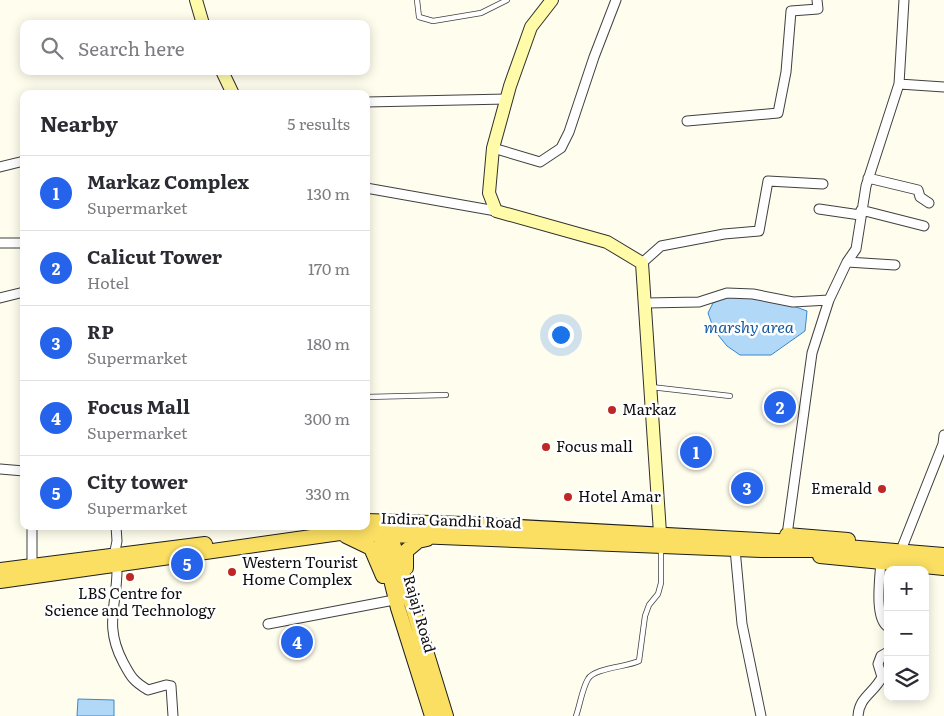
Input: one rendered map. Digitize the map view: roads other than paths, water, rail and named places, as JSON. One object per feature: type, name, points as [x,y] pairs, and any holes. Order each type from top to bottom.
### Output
[{"type":"main road","name":"Indira Gandhi Road","points":[[370,523],[386,530],[443,537],[661,539],[735,549],[760,545]]},
{"type":"main road","name":"Indira Gandhi Road","points":[[0,582],[291,530]]},
{"type":"main road","name":"Indira Gandhi Road","points":[[0,570],[115,561],[340,533],[386,530],[844,547],[944,556]]},
{"type":"main road","name":"Rajaji Road","points":[[386,530],[401,604],[432,716]]},
{"type":"main road","points":[[340,533],[371,548],[401,604],[446,716]]},
{"type":"main road","points":[[760,545],[787,535],[944,548]]},
{"type":"main road","points":[[401,604],[406,551],[418,541],[443,537]]},
{"type":"main road","points":[[760,545],[944,568]]},
{"type":"street","points":[[196,0],[202,20]]},
{"type":"street","points":[[496,212],[488,193],[493,148],[506,99],[531,27],[552,0]]},
{"type":"street","points":[[493,148],[540,162],[561,148],[569,132],[599,41],[616,0]]},
{"type":"street","points":[[687,121],[778,113],[786,72],[791,11],[818,9],[817,0]]},
{"type":"street","points":[[787,535],[812,353],[829,300],[847,262],[856,249],[860,213],[868,178],[900,84],[904,0]]},
{"type":"street","points":[[224,75],[231,90]]},
{"type":"street","points":[[900,84],[944,87]]},
{"type":"street","points":[[370,102],[506,99]]},
{"type":"street","points":[[0,167],[20,162]]},
{"type":"street","points":[[868,178],[918,190],[920,197],[929,203]]},
{"type":"street","points":[[642,263],[661,246],[724,234],[759,231],[768,181],[823,184]]},
{"type":"street","points":[[370,189],[496,212],[607,242],[642,263]]},
{"type":"street","points":[[819,209],[860,213],[924,226]]},
{"type":"street","points":[[0,244],[20,243]]},
{"type":"street","points":[[847,262],[895,265]]},
{"type":"street","points":[[642,263],[661,539]]},
{"type":"street","points":[[0,298],[20,293]]},
{"type":"street","points":[[646,303],[699,302],[727,293],[753,294],[793,302],[829,300]]},
{"type":"street","points":[[903,545],[943,444],[944,435]]},
{"type":"street","points":[[0,469],[20,471]]},
{"type":"street","points":[[32,530],[32,566]]},
{"type":"street","points":[[116,530],[115,561],[117,581],[112,621],[113,641],[134,682],[148,690],[166,685],[171,686],[173,716]]},
{"type":"street","points":[[735,549],[742,624],[761,716]]},
{"type":"street","points":[[881,561],[879,607],[880,618],[884,622]]},
{"type":"street","points":[[268,624],[401,604]]},
{"type":"street","points":[[858,716],[863,698],[877,687],[882,677],[878,664],[881,656],[884,654]]},
{"type":"lane","points":[[417,0],[419,17],[433,21],[481,14],[507,0]]},
{"type":"lane","points":[[650,386],[730,396]]},
{"type":"lane","points":[[370,397],[446,394]]},
{"type":"lane","points":[[576,716],[588,678],[594,673],[632,665],[639,661],[645,616],[649,605],[658,594],[660,583],[661,539]]},
{"type":"water","name":"marshy area","points":[[727,297],[767,300],[807,311],[805,331],[771,355],[740,355],[727,346],[714,330],[708,313],[713,303]]},
{"type":"water","points":[[78,699],[114,700],[114,716],[77,716]]},
{"type":"place","name":"Calicut Tower","points":[[780,407]]},
{"type":"place","name":"Markaz","points":[[612,410]]},
{"type":"place","name":"Focus mall","points":[[546,447]]},
{"type":"place","name":"Markaz Complex","points":[[696,452]]},
{"type":"place","name":"RP","points":[[747,488]]},
{"type":"place","name":"Emerald","points":[[882,489]]},
{"type":"place","name":"Hotel Amar","points":[[568,497]]},
{"type":"place","name":"City tower","points":[[187,564]]},
{"type":"place","name":"Western Tourist Home Complex","points":[[232,572]]},
{"type":"place","name":"LBS Centre for Science and Technology","points":[[130,577]]},
{"type":"place","name":"Focus Mall","points":[[297,642]]}]
